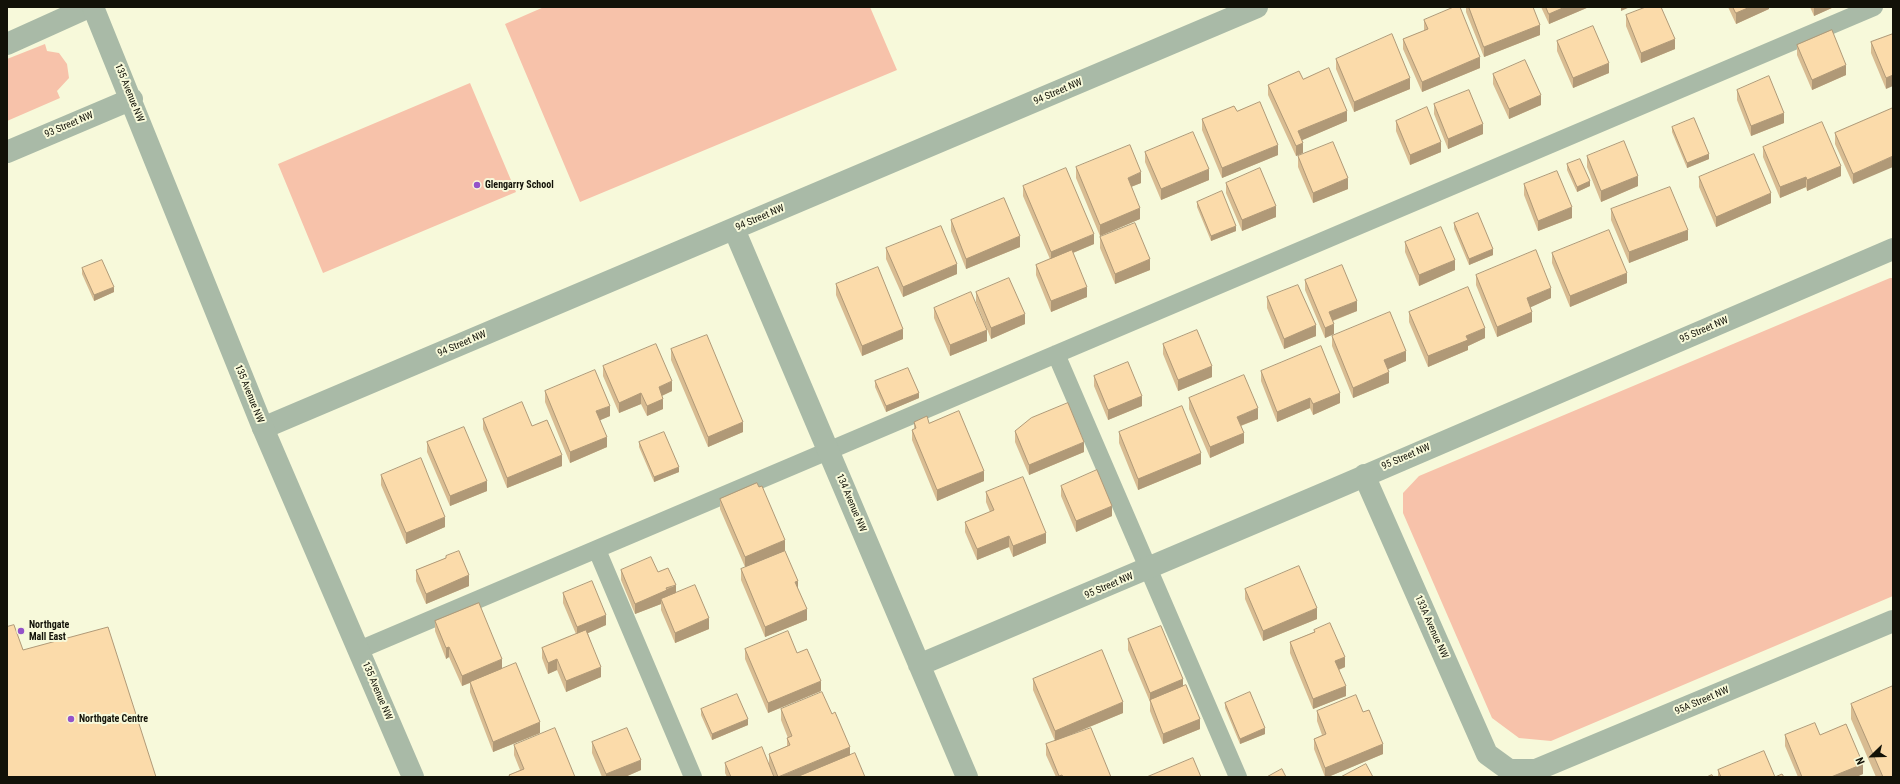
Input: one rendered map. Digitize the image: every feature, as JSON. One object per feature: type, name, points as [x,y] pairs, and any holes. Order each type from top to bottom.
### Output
[{"type":"street","points":[[7,44],[89,7]]},
{"type":"street","name":"135 Avenue NW","points":[[93,7],[132,99],[263,428],[413,777]]},
{"type":"street","name":"94 Street NW","points":[[263,428],[1257,7]]},
{"type":"street","name":"93 Street NW","points":[[7,152],[132,99]]},
{"type":"street","name":"134 Avenue NW","points":[[734,229],[968,777]]},
{"type":"street","name":"95 Street NW","points":[[919,665],[1148,569],[1893,249]]},
{"type":"street","name":"133A Avenue NW","points":[[1364,475],[1487,754],[1509,770]]},
{"type":"street","name":"95A Street NW","points":[[1509,770],[1536,770],[1893,621]]},
{"type":"lane","points":[[359,650],[1874,7]]},
{"type":"lane","points":[[1056,354],[1238,777]]},
{"type":"lane","points":[[597,550],[693,777]]},
{"type":"shaded area","points":[[544,7],[870,7],[897,70],[580,202],[505,24]]},
{"type":"shaded area","points":[[45,44],[47,51],[59,53],[67,64],[69,78],[57,91],[60,98],[7,121],[7,59]]},
{"type":"shaded area","points":[[470,83],[516,192],[323,273],[278,164]]},
{"type":"shaded area","points":[[1893,278],[1893,596],[1551,741],[1519,738],[1492,718],[1403,513],[1403,493],[1419,476]]},
{"type":"building","points":[[1454,7],[1460,7],[1480,57],[1422,82],[1403,39],[1428,29],[1424,20]]},
{"type":"building","points":[[1469,7],[1533,7],[1540,25],[1484,47]]},
{"type":"building","points":[[1546,7],[1565,7],[1549,14]]},
{"type":"building","points":[[1646,7],[1661,7],[1675,39],[1641,53],[1626,15]]},
{"type":"building","points":[[1733,7],[1750,7],[1736,13]]},
{"type":"building","points":[[1593,26],[1609,63],[1573,78],[1557,41]]},
{"type":"building","points":[[1832,30],[1846,65],[1812,80],[1797,45]]},
{"type":"building","points":[[1392,34],[1410,78],[1354,102],[1336,59]]},
{"type":"building","points":[[1893,34],[1893,75],[1886,78],[1871,42]]},
{"type":"building","points":[[1525,60],[1541,95],[1509,109],[1493,74]]},
{"type":"building","points":[[1329,68],[1347,111],[1298,131],[1303,143],[1296,146],[1268,85],[1299,71],[1303,79]]},
{"type":"building","points":[[1769,76],[1784,113],[1751,126],[1737,90]]},
{"type":"building","points":[[1469,90],[1483,124],[1448,139],[1434,104]]},
{"type":"building","points":[[1260,102],[1278,145],[1222,168],[1202,119],[1234,106],[1237,111]]},
{"type":"building","points":[[1427,107],[1441,142],[1410,155],[1396,121]]},
{"type":"building","points":[[1893,108],[1893,156],[1853,174],[1835,133]]},
{"type":"building","points":[[1694,118],[1709,154],[1687,163],[1672,127]]},
{"type":"building","points":[[1822,122],[1841,166],[1807,180],[1806,177],[1780,187],[1763,147]]},
{"type":"building","points":[[1193,132],[1209,169],[1161,189],[1145,152]]},
{"type":"building","points":[[1624,141],[1638,176],[1601,191],[1587,156]]},
{"type":"building","points":[[1333,142],[1348,178],[1313,193],[1298,156]]},
{"type":"building","points":[[1130,145],[1141,172],[1128,178],[1140,208],[1100,225],[1076,167]]},
{"type":"building","points":[[1754,154],[1771,193],[1716,217],[1699,177]]},
{"type":"building","points":[[1580,159],[1590,181],[1577,187],[1567,164]]},
{"type":"building","points":[[1066,168],[1094,234],[1051,252],[1023,186]]},
{"type":"building","points":[[1260,168],[1276,206],[1242,220],[1226,183]]},
{"type":"building","points":[[1557,171],[1572,207],[1538,221],[1524,184]]},
{"type":"building","points":[[1670,187],[1688,230],[1629,252],[1611,209]]},
{"type":"building","points":[[1222,191],[1236,226],[1211,236],[1197,202]]},
{"type":"building","points":[[1004,198],[1020,236],[966,259],[951,220]]},
{"type":"building","points":[[1478,213],[1493,249],[1469,259],[1454,223]]},
{"type":"building","points":[[1135,223],[1150,259],[1115,274],[1100,237]]},
{"type":"building","points":[[941,226],[957,264],[903,287],[886,248]]},
{"type":"building","points":[[1441,227],[1455,260],[1419,275],[1405,242]]},
{"type":"building","points":[[1609,230],[1627,273],[1570,296],[1552,253]]},
{"type":"building","points":[[1072,250],[1087,287],[1051,301],[1036,265]]},
{"type":"building","points":[[1536,250],[1551,288],[1527,298],[1532,312],[1497,327],[1476,275]]},
{"type":"building","points":[[102,260],[114,287],[94,295],[82,268]]},
{"type":"building","points":[[1342,265],[1357,301],[1329,312],[1334,324],[1325,328],[1305,280]]},
{"type":"building","points":[[878,267],[903,329],[862,346],[836,284]]},
{"type":"building","points":[[1009,278],[1025,314],[991,328],[976,292]]},
{"type":"building","points":[[1298,285],[1316,325],[1284,339],[1267,297]]},
{"type":"building","points":[[1468,287],[1485,328],[1466,336],[1468,340],[1428,356],[1409,312]]},
{"type":"building","points":[[971,292],[987,330],[950,345],[934,308]]},
{"type":"building","points":[[1390,312],[1406,351],[1384,360],[1389,372],[1353,388],[1332,336]]},
{"type":"building","points":[[1197,330],[1212,366],[1178,380],[1163,344]]},
{"type":"building","points":[[707,335],[743,422],[708,437],[671,349]]},
{"type":"building","points":[[656,344],[672,381],[659,387],[663,399],[647,406],[641,393],[619,403],[603,366]]},
{"type":"building","points":[[1321,346],[1340,393],[1313,404],[1310,398],[1277,412],[1261,371]]},
{"type":"building","points":[[1128,362],[1142,396],[1108,410],[1094,376]]},
{"type":"building","points":[[908,368],[919,393],[886,406],[875,381]]},
{"type":"building","points":[[595,370],[610,406],[596,411],[607,437],[570,452],[545,391]]},
{"type":"building","points":[[1244,375],[1258,408],[1237,417],[1244,433],[1210,447],[1189,398]]},
{"type":"building","points":[[522,402],[532,426],[547,420],[562,455],[507,478],[483,419]]},
{"type":"building","points":[[1068,403],[1084,442],[1029,465],[1015,431],[1031,418]]},
{"type":"building","points":[[1182,406],[1201,453],[1138,479],[1119,432]]},
{"type":"building","points":[[959,411],[984,471],[937,490],[912,430],[916,428],[914,422],[927,416],[929,423]]},
{"type":"building","points":[[464,427],[487,481],[450,496],[427,442]]},
{"type":"building","points":[[664,432],[679,467],[654,477],[639,442]]},
{"type":"building","points":[[421,458],[445,517],[406,533],[381,475]]},
{"type":"building","points":[[1097,470],[1112,506],[1076,521],[1061,486]]},
{"type":"building","points":[[1023,477],[1046,533],[1013,546],[1009,536],[977,549],[965,522],[994,510],[986,492]]},
{"type":"building","points":[[757,483],[759,487],[762,486],[785,540],[745,557],[720,499]]},
{"type":"building","points":[[459,551],[469,575],[426,594],[416,570]]},
{"type":"building","points":[[785,551],[798,581],[795,582],[807,609],[765,627],[741,569]]},
{"type":"building","points":[[651,557],[658,572],[668,568],[676,585],[666,588],[667,590],[635,604],[621,570]]},
{"type":"building","points":[[1299,566],[1317,608],[1263,631],[1245,589]]},
{"type":"building","points":[[592,581],[606,615],[577,627],[563,593]]},
{"type":"building","points":[[695,585],[709,618],[675,633],[661,599]]},
{"type":"building","points":[[479,603],[502,659],[462,676],[449,647],[446,648],[435,621]]},
{"type":"building","points":[[1330,623],[1345,657],[1335,661],[1346,686],[1313,699],[1290,642],[1315,632],[1314,630]]},
{"type":"building","name":"Northgate Centre","points":[[14,625],[23,650],[108,627],[156,777],[7,777],[7,627]]},
{"type":"building","points":[[1161,626],[1183,679],[1150,693],[1128,639]]},
{"type":"building","points":[[586,630],[601,667],[566,681],[557,659],[548,663],[542,648]]},
{"type":"building","points":[[788,631],[797,653],[807,649],[821,681],[768,703],[745,649]]},
{"type":"building","points":[[1102,650],[1123,702],[1055,731],[1033,679]]},
{"type":"building","points":[[516,663],[540,722],[493,742],[470,682]]},
{"type":"building","points":[[1186,685],[1200,719],[1163,734],[1150,700]]},
{"type":"building","points":[[1893,686],[1893,777],[1883,777],[1851,704]]},
{"type":"building","points":[[822,692],[832,714],[835,712],[850,747],[778,777],[769,754],[790,745],[787,738],[792,736],[781,709]]},
{"type":"building","points":[[1250,692],[1265,728],[1240,739],[1225,703]]},
{"type":"building","points":[[737,694],[748,719],[712,734],[701,709]]},
{"type":"building","points":[[1356,695],[1363,712],[1369,710],[1383,744],[1325,768],[1314,739],[1326,734],[1317,711]]},
{"type":"building","points":[[1815,723],[1820,735],[1846,724],[1863,764],[1831,777],[1802,777],[1785,735]]},
{"type":"building","points":[[555,728],[575,777],[510,777],[509,775],[524,769],[514,745]]},
{"type":"building","points":[[627,728],[641,760],[606,774],[592,742]]},
{"type":"building","points":[[1091,728],[1111,777],[1059,776],[1046,744]]},
{"type":"building","points":[[762,747],[774,777],[731,777],[725,763]]},
{"type":"building","points":[[1764,751],[1775,777],[1721,777],[1718,770]]},
{"type":"building","points":[[855,753],[865,777],[797,777]]},
{"type":"building","points":[[1193,758],[1201,777],[1147,777]]},
{"type":"building","points":[[1366,764],[1373,777],[1341,777]]},
{"type":"building","points":[[1282,769],[1286,777],[1267,777]]},
{"type":"building","points":[[1782,774],[1784,777],[1775,777]]},
{"type":"place","name":"Glengarry School","points":[[477,185]]},
{"type":"place","name":"Northgate Mall East","points":[[21,631]]},
{"type":"place","name":"Northgate Centre","points":[[71,719]]}]
